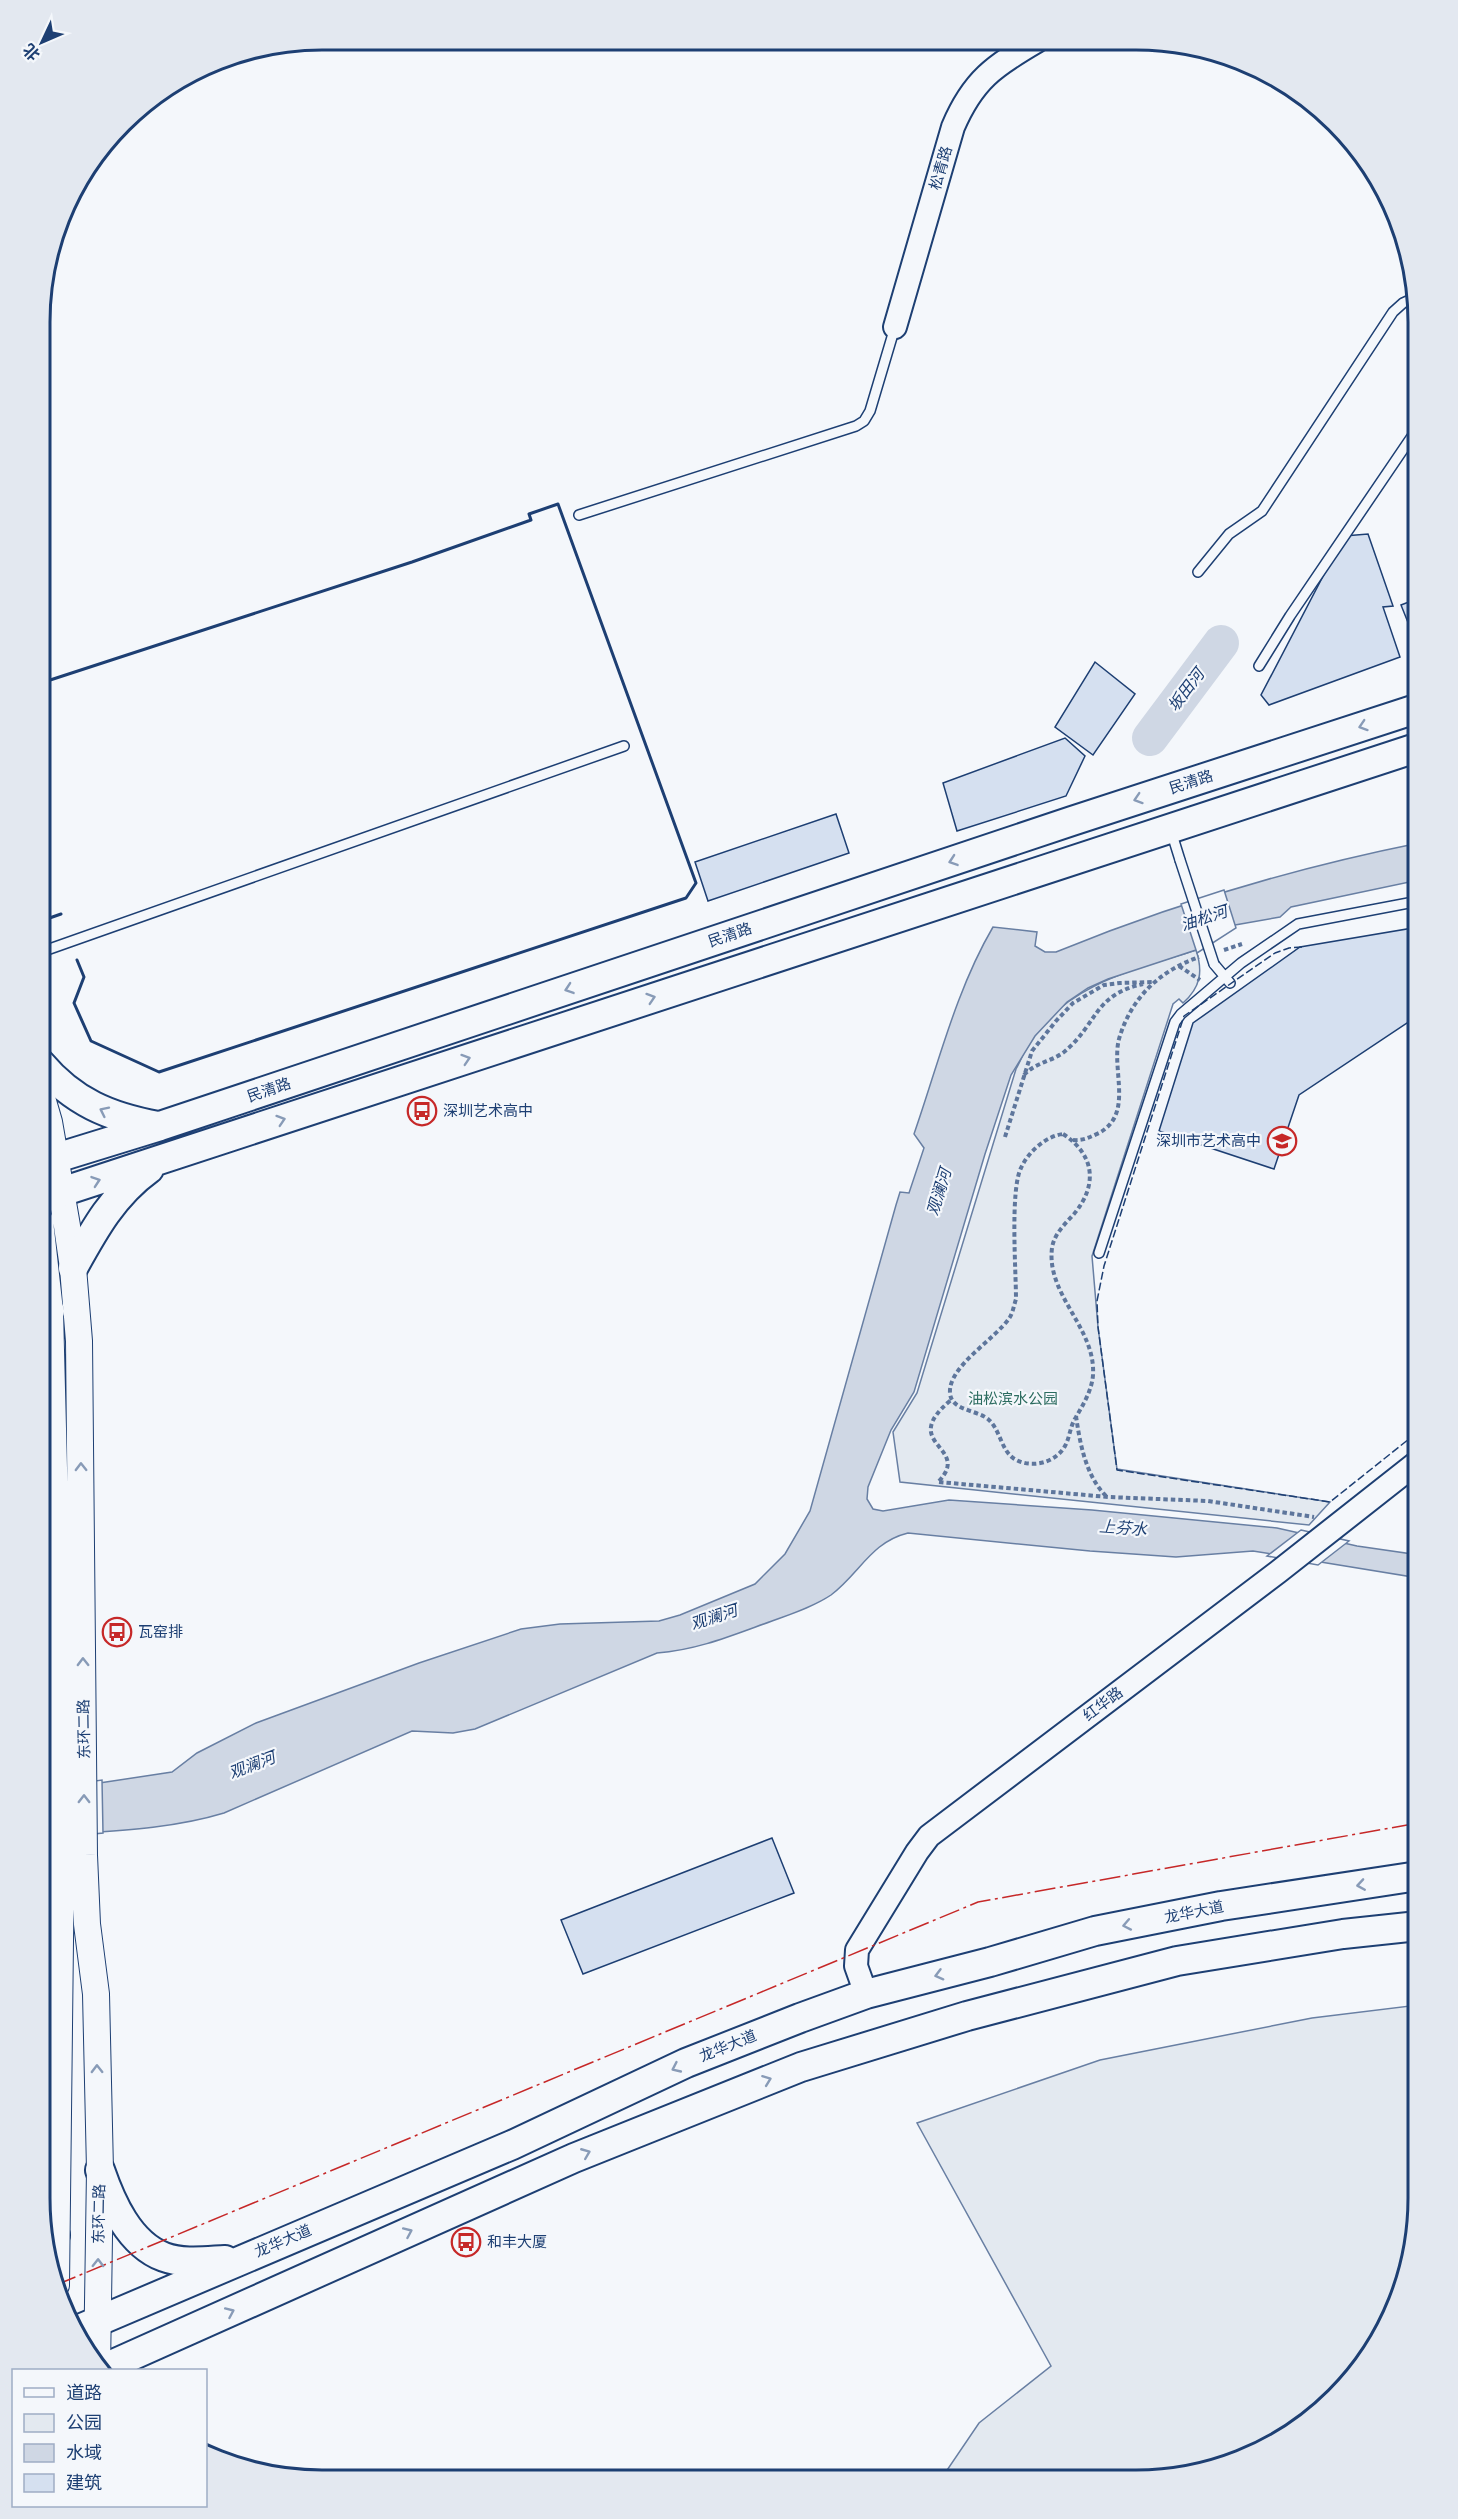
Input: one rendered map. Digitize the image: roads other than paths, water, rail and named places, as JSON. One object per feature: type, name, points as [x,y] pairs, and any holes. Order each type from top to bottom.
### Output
[{"type":"main road","name":"民清路","points":[[50,1160],[160,1126],[1083,817],[1408,712]]},
{"type":"main road","points":[[50,1196],[1408,751]]},
{"type":"main road","points":[[50,1074],[80,1099],[108,1114],[160,1126]]},
{"type":"main road","points":[[73,1268],[97,1224],[113,1202],[132,1181],[163,1159]]},
{"type":"main road","name":"东环二路","points":[[50,1196],[73,1268],[79,1352],[72,1742],[73,1855],[52,2235]]},
{"type":"main road","name":"东环二路","points":[[50,1384],[72,1742]]},
{"type":"main road","name":"东环二路","points":[[73,1855],[87,1924],[96,1994],[100,2170],[86,2327]]},
{"type":"main road","name":"龙华大道","points":[[86,2327],[242,2258],[512,2145],[686,2063],[866,1994],[990,1962],[1095,1931],[1221,1906],[1408,1878]]},
{"type":"main road","points":[[108,2366],[574,2158],[801,2067],[967,2016],[1177,1961],[1343,1934],[1408,1927]]},
{"type":"main road","points":[[100,2170],[118,2212],[132,2232],[147,2247],[164,2257],[182,2261],[242,2258]]},
{"type":"main road","points":[[150,2369],[191,2330]]},
{"type":"street","name":"松青路","points":[[895,327],[953,127],[964,101],[985,76],[1022,50]]},
{"type":"street","name":"红华路","points":[[866,1994],[856,1966],[857,1950],[916,1852],[929,1836],[1278,1572],[1408,1470]]},
{"type":"lane","points":[[1198,572],[1229,534],[1262,511],[1393,312],[1408,301]]},
{"type":"lane","points":[[579,515],[856,426],[864,421],[870,411],[895,327]]},
{"type":"lane","points":[[1259,666],[1290,616],[1408,442]]},
{"type":"lane","points":[[50,948],[624,746]]},
{"type":"lane","points":[[1170,828],[1214,964],[1227,980]]},
{"type":"lane","points":[[1099,1253],[1175,1022],[1181,1014],[1298,924],[1408,903]]},
{"type":"water","points":[[1408,845],[1408,882],[1291,907],[1280,917],[1235,925],[1196,950],[1108,979],[1088,988],[1067,1002],[1035,1036],[1011,1075],[914,1392],[891,1430],[868,1487],[867,1499],[873,1509],[883,1511],[949,1500],[1092,1510],[1277,1528],[1357,1546],[1408,1553],[1408,1576],[1253,1551],[1176,1557],[908,1533],[884,1543],[831,1595],[809,1607],[715,1641],[687,1649],[657,1653],[475,1729],[453,1733],[412,1731],[224,1813],[202,1819],[133,1829],[50,1835],[50,1790],[172,1772],[197,1753],[256,1723],[419,1663],[521,1629],[560,1624],[659,1621],[680,1615],[755,1584],[785,1554],[810,1511],[900,1192],[909,1193],[924,1148],[914,1134],[958,1002],[968,976],[993,927],[1037,932],[1035,946],[1045,952],[1056,952],[1190,903],[1281,876]]},
{"type":"waterway","name":"坂田河","points":[[1150,738],[1221,643]]},
{"type":"place","name":"深圳艺术高中","points":[[422,1111]]},
{"type":"place","name":"深圳市艺术高中","points":[[1282,1141]]},
{"type":"place","name":"瓦窑排","points":[[117,1632]]},
{"type":"place","name":"和丰大厦","points":[[466,2242]]},
{"type":"water label","name":"油松河","points":[[1204,918]]},
{"type":"water label","name":"观澜河","points":[[939,1192]]},
{"type":"water label","name":"上芬水","points":[[1123,1528]]},
{"type":"water label","name":"观澜河","points":[[714,1617]]},
{"type":"water label","name":"观澜河","points":[[252,1765]]},
{"type":"park label","name":"油松滨水公园","points":[[1013,1399]]}]
